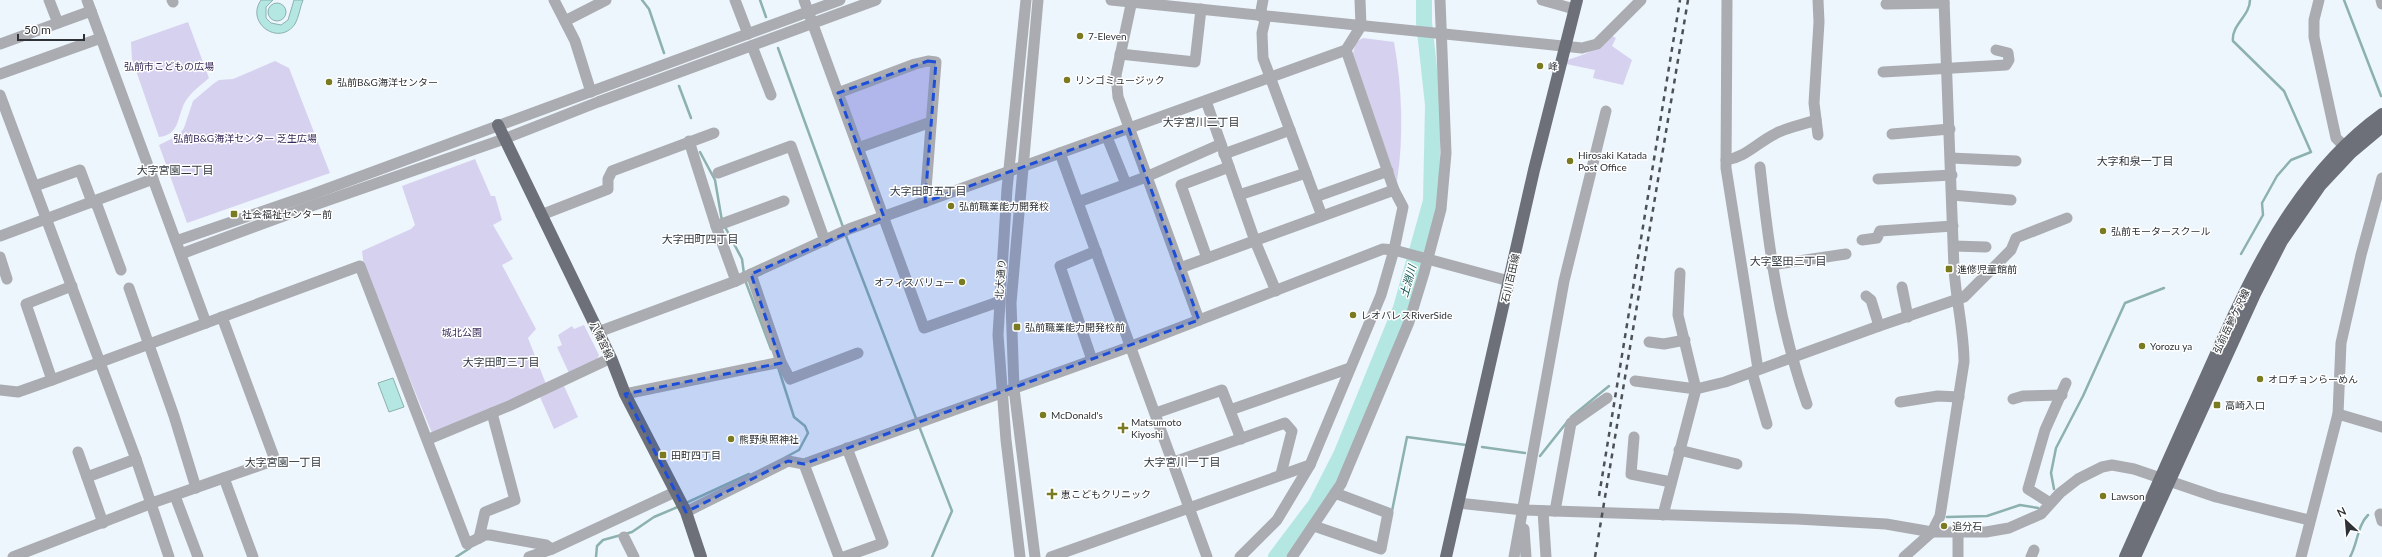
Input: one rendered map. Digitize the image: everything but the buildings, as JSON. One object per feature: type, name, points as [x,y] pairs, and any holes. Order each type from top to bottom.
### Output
[{"type":"main road","name":"石川百田線","points":[[1446,557],[1563,48],[1575,5]]},
{"type":"main road","name":"弘前岳鰺ケ沢線","points":[[2125,557],[2164,480],[2210,365],[2278,229],[2299,198],[2348,149],[2382,118]]},
{"type":"main road","name":"八幡宮線","points":[[498,125],[611,358],[625,394],[681,504],[701,557]]},
{"type":"main road","points":[[2134,557],[2164,480]]},
{"type":"street","points":[[49,0],[58,23]]},
{"type":"street","points":[[87,0],[206,323]]},
{"type":"street","points":[[554,0],[575,41],[591,92]]},
{"type":"street","points":[[565,21],[606,0]]},
{"type":"street","points":[[735,0],[748,34]]},
{"type":"street","points":[[804,0],[924,328],[998,302]]},
{"type":"street","points":[[176,241],[313,194],[840,0]]},
{"type":"street","points":[[181,254],[357,189],[504,139],[598,102],[876,0]]},
{"type":"street","name":"北大通り","points":[[1020,557],[1002,392],[998,335],[998,302],[1026,0]]},
{"type":"street","points":[[1035,557],[1014,389],[1011,302],[1038,0]]},
{"type":"street","points":[[1111,0],[1132,1],[1201,10],[1563,48],[1582,48],[1597,44],[1641,0]]},
{"type":"street","points":[[1262,0],[1263,16],[1261,49],[1270,78],[1322,216]]},
{"type":"street","points":[[598,332],[744,277],[884,217],[1346,50],[1361,26],[1360,0]]},
{"type":"street","points":[[1292,557],[1341,484],[1390,369],[1409,322],[1440,208],[1446,153],[1440,35],[1440,0]]},
{"type":"street","points":[[1542,0],[1575,5]]},
{"type":"street","points":[[1727,0],[1726,160],[1755,370],[1767,424]]},
{"type":"street","points":[[1818,0],[1819,22],[1814,103],[1818,135]]},
{"type":"street","points":[[2319,0],[2314,20],[2314,37],[2336,138],[2348,149]]},
{"type":"street","points":[[2381,0],[2382,4]]},
{"type":"street","points":[[1132,1],[1116,75],[1118,97],[1199,320]]},
{"type":"street","points":[[1886,4],[1944,2],[1956,300],[1964,341],[1964,362],[1940,516],[1932,532],[1904,557]]},
{"type":"street","points":[[1120,54],[1195,62],[1201,10]]},
{"type":"street","points":[[0,44],[91,11]]},
{"type":"street","points":[[0,74],[101,38]]},
{"type":"street","points":[[752,46],[770,95]]},
{"type":"street","points":[[1240,557],[1277,520],[1310,465],[1381,294],[1397,251],[1403,207],[1394,190],[1346,50]]},
{"type":"street","points":[[1883,72],[2006,65],[2009,60],[2008,53],[1996,50]]},
{"type":"street","points":[[838,93],[915,64],[928,61],[936,62],[925,202]]},
{"type":"street","points":[[0,95],[48,218],[152,503],[151,508],[169,557]]},
{"type":"street","points":[[1206,101],[1239,195],[1276,291]]},
{"type":"street","points":[[1514,557],[1525,510],[1564,281],[1606,111]]},
{"type":"street","points":[[1726,160],[1735,159],[1750,152],[1774,134],[1816,120]]},
{"type":"street","points":[[858,148],[931,122]]},
{"type":"street","points":[[1892,134],[1950,129]]},
{"type":"street","points":[[1078,202],[1223,149],[1290,130]]},
{"type":"street","points":[[541,215],[608,189],[608,179],[612,170],[714,133]]},
{"type":"street","points":[[1107,137],[1126,184]]},
{"type":"street","points":[[689,141],[716,226],[744,277],[777,363],[790,379],[858,353]]},
{"type":"street","points":[[718,173],[791,146],[825,241]]},
{"type":"street","points":[[1060,153],[1132,346],[1207,557]]},
{"type":"street","points":[[1951,158],[2016,161]]},
{"type":"street","points":[[1207,258],[1181,185],[1229,167]]},
{"type":"street","points":[[1760,168],[1771,265],[1791,358],[1806,404]]},
{"type":"street","points":[[35,186],[80,170],[92,202],[97,205],[121,270]]},
{"type":"street","points":[[1315,197],[1388,171]]},
{"type":"street","points":[[1239,195],[1306,173]]},
{"type":"street","points":[[1878,179],[1952,175]]},
{"type":"street","points":[[2301,557],[2309,520],[2338,414],[2341,343],[2361,255],[2382,178]]},
{"type":"street","points":[[0,236],[153,179]]},
{"type":"street","points":[[1180,268],[1394,190]]},
{"type":"street","points":[[1952,195],[2011,200]]},
{"type":"street","points":[[716,226],[784,201]]},
{"type":"street","points":[[1635,381],[1696,389],[1725,382],[1755,370],[1964,297],[2012,250],[2016,238],[2067,218]]},
{"type":"street","points":[[1862,240],[1877,238],[1880,231],[1953,226]]},
{"type":"street","points":[[1954,246],[1986,247]]},
{"type":"street","points":[[539,554],[681,504],[788,461],[804,464],[1002,392],[1014,389],[1132,346],[1383,250],[1397,251],[1426,258],[1509,281]]},
{"type":"street","points":[[1092,360],[1060,266],[1096,251]]},
{"type":"street","points":[[1771,265],[1846,254]]},
{"type":"street","points":[[0,257],[7,279]]},
{"type":"street","points":[[0,390],[18,392],[360,266],[429,439],[467,544],[479,538],[490,535],[546,545],[539,554]]},
{"type":"street","points":[[1663,515],[1696,389],[1678,314],[1680,273]]},
{"type":"street","points":[[52,380],[26,304],[72,286]]},
{"type":"street","points":[[1902,286],[1908,317]]},
{"type":"street","points":[[129,288],[174,416],[196,488]]},
{"type":"street","points":[[1866,296],[1870,300],[1879,326]]},
{"type":"street","points":[[13,557],[25,555],[152,503],[275,460],[222,317]]},
{"type":"street","points":[[1649,342],[1664,344],[1684,340]]},
{"type":"street","points":[[429,439],[492,413],[611,358]]},
{"type":"street","points":[[625,394],[777,363]]},
{"type":"street","points":[[1230,410],[1350,368]]},
{"type":"street","points":[[2050,503],[2028,489],[2045,430],[2062,395],[2066,383]]},
{"type":"street","points":[[1156,412],[1222,390],[1241,439]]},
{"type":"street","points":[[2013,399],[2030,395],[2062,395]]},
{"type":"street","points":[[1900,402],[1938,396],[1959,397]]},
{"type":"street","points":[[1555,511],[1572,423],[1607,398]]},
{"type":"street","points":[[479,538],[485,512],[515,500],[492,413]]},
{"type":"street","points":[[2338,414],[2382,427]]},
{"type":"street","points":[[1174,462],[1285,423],[1292,431],[1281,474]]},
{"type":"street","points":[[1634,437],[1631,474],[1671,482]]},
{"type":"street","points":[[844,557],[882,543],[847,448]]},
{"type":"street","points":[[1679,450],[1737,464]]},
{"type":"street","points":[[78,452],[103,523]]},
{"type":"street","points":[[87,477],[136,459]]},
{"type":"street","points":[[804,464],[839,557]]},
{"type":"street","points":[[1051,557],[1281,474],[1310,465]]},
{"type":"street","points":[[1458,503],[1543,511],[1879,524],[1932,532],[1986,532],[2009,528],[2041,514],[2050,503],[2078,479],[2102,466],[2112,465],[2124,467],[2216,497],[2309,520]]},
{"type":"street","points":[[224,478],[253,557]]},
{"type":"street","points":[[1314,526],[1381,550],[1388,513],[1335,493]]},
{"type":"street","points":[[175,496],[198,557]]},
{"type":"street","points":[[1525,510],[1523,534],[1526,557]]},
{"type":"street","points":[[1543,511],[1546,557]]},
{"type":"street","points":[[1958,532],[1958,557]]},
{"type":"street","points":[[624,537],[634,557]]},
{"type":"highlighted area","points":[[928,61],[936,62],[925,202],[1129,129],[1199,320],[804,464],[788,461],[686,512],[625,394],[781,363],[751,274],[884,217],[838,93]]},
{"type":"green space","name":"弘前市こどもの広場","points":[[188,22],[209,78],[187,99],[182,108],[177,124],[171,133],[166,136],[159,137],[132,59],[131,42]]},
{"type":"green space","points":[[1612,36],[1616,38],[1612,46],[1632,60],[1623,85],[1593,78],[1595,70],[1566,64],[1567,60],[1591,51],[1602,45]]},
{"type":"green space","points":[[1363,38],[1394,42],[1399,76],[1401,112],[1401,147],[1397,181],[1352,57],[1356,42]]},
{"type":"green space","name":"弘前B&G海洋センター 芝生広場","points":[[275,61],[289,68],[330,173],[187,223],[159,145],[179,135],[184,128],[193,101],[213,84],[219,80],[233,79]]},
{"type":"green space","points":[[929,65],[932,67],[928,117],[925,121],[861,142],[845,98],[847,93],[895,75]]},
{"type":"green space","name":"城北公園","points":[[475,159],[491,196],[495,196],[502,220],[493,225],[513,259],[502,265],[536,329],[528,338],[546,384],[432,433],[364,268],[362,251],[411,229],[415,225],[402,186]]},
{"type":"green space","points":[[584,325],[599,355],[596,361],[569,373],[557,347],[562,345],[558,335],[572,326],[574,329]]},
{"type":"green space","points":[[564,386],[578,417],[554,429],[540,397]]},
{"type":"shaded area","points":[[261,0],[273,0],[266,7],[266,18],[271,23],[281,25],[288,20],[294,0],[303,0],[295,24],[288,31],[273,33],[261,24],[257,17],[257,9]]},
{"type":"shaded area","points":[[277,3],[283,6],[286,12],[283,18],[277,21],[271,18],[268,12],[271,6]]},
{"type":"shaded area","points":[[393,378],[404,407],[389,412],[378,383]]},
{"type":"waterway","points":[[642,0],[649,9],[664,53]]},
{"type":"waterway","points":[[760,0],[766,17]]},
{"type":"waterway","name":"土淵川","points":[[1276,557],[1316,504],[1341,455],[1401,308],[1431,201],[1433,105],[1424,22],[1424,0]]},
{"type":"waterway","points":[[2241,254],[2263,215],[2262,203],[2277,176],[2291,160],[2311,152],[2284,91],[2233,41],[2235,30],[2247,11],[2250,0]]},
{"type":"waterway","points":[[2344,0],[2381,96]]},
{"type":"waterway","points":[[778,48],[843,227]]},
{"type":"waterway","points":[[679,86],[691,118]]},
{"type":"waterway","points":[[700,152],[715,180],[722,221]]},
{"type":"waterway","points":[[724,225],[742,259],[744,274]]},
{"type":"waterway","points":[[846,236],[917,421]]},
{"type":"waterway","points":[[745,280],[771,349]]},
{"type":"waterway","points":[[2054,489],[2051,473],[2056,448],[2083,396],[2125,303],[2164,288]]},
{"type":"waterway","points":[[778,367],[794,417],[805,426],[808,433],[799,450],[786,457]]},
{"type":"waterway","points":[[1571,417],[1609,386]]},
{"type":"waterway","points":[[1540,456],[1567,422]]},
{"type":"waterway","points":[[919,426],[952,511],[932,557]]},
{"type":"waterway","points":[[1392,511],[1407,437],[1466,445]]},
{"type":"waterway","points":[[1482,447],[1525,453]]},
{"type":"waterway","points":[[686,503],[749,474]]},
{"type":"waterway","points":[[1947,517],[1987,516],[2020,505],[2038,508]]},
{"type":"waterway","points":[[596,557],[597,546],[603,540],[632,532],[654,517],[680,506]]},
{"type":"waterway","points":[[2350,557],[2364,519],[2368,515]]},
{"type":"waterway","points":[[456,557],[470,548]]},
{"type":"railway","points":[[1599,496],[1680,0]]},
{"type":"railway","points":[[1595,557],[1688,0]]},
{"type":"place","name":"7-Eleven","points":[[1080,36]]},
{"type":"place","name":"峰","points":[[1540,66]]},
{"type":"place","name":"リンゴミュージック","points":[[1067,80]]},
{"type":"place","name":"弘前B&G海洋センター","points":[[329,82]]},
{"type":"place","name":"Hirosaki Katada Post Office","points":[[1570,161]]},
{"type":"place","name":"弘前職業能力開発校","points":[[951,206]]},
{"type":"place","name":"社会福祉センター前","points":[[234,214]]},
{"type":"place","name":"弘前モータースクール","points":[[2103,231]]},
{"type":"place","name":"進修児童館前","points":[[1949,269]]},
{"type":"place","name":"オフィスバリュー","points":[[962,282]]},
{"type":"place","name":"レオパレスRiverSide","points":[[1353,315]]},
{"type":"place","name":"弘前職業能力開発校前","points":[[1017,327]]},
{"type":"place","name":"Yorozu ya","points":[[2142,346]]},
{"type":"place","name":"オロチョンらーめん","points":[[2260,379]]},
{"type":"place","name":"高崎入口","points":[[2217,405]]},
{"type":"place","name":"McDonald's","points":[[1043,415]]},
{"type":"place","name":"Matsumoto Kiyoshi","points":[[1123,428]]},
{"type":"place","name":"熊野奥照神社","points":[[731,439]]},
{"type":"place","name":"田町四丁目","points":[[663,455]]},
{"type":"place","name":"恵こどもクリニック","points":[[1052,494]]},
{"type":"place","name":"Lawson","points":[[2103,496]]},
{"type":"place","name":"追分石","points":[[1944,526]]},
{"type":"district","name":"大字宮川二丁目","points":[[1201,122]]},
{"type":"district","name":"大字和泉一丁目","points":[[2135,161]]},
{"type":"district","name":"大字宮園二丁目","points":[[175,170]]},
{"type":"district","name":"大字田町五丁目","points":[[928,191]]},
{"type":"district","name":"大字田町四丁目","points":[[700,239]]},
{"type":"district","name":"大字堅田三丁目","points":[[1788,261]]},
{"type":"district","name":"大字田町三丁目","points":[[501,362]]},
{"type":"district","name":"大字宮園一丁目","points":[[283,462]]},
{"type":"district","name":"大字宮川一丁目","points":[[1182,462]]}]
